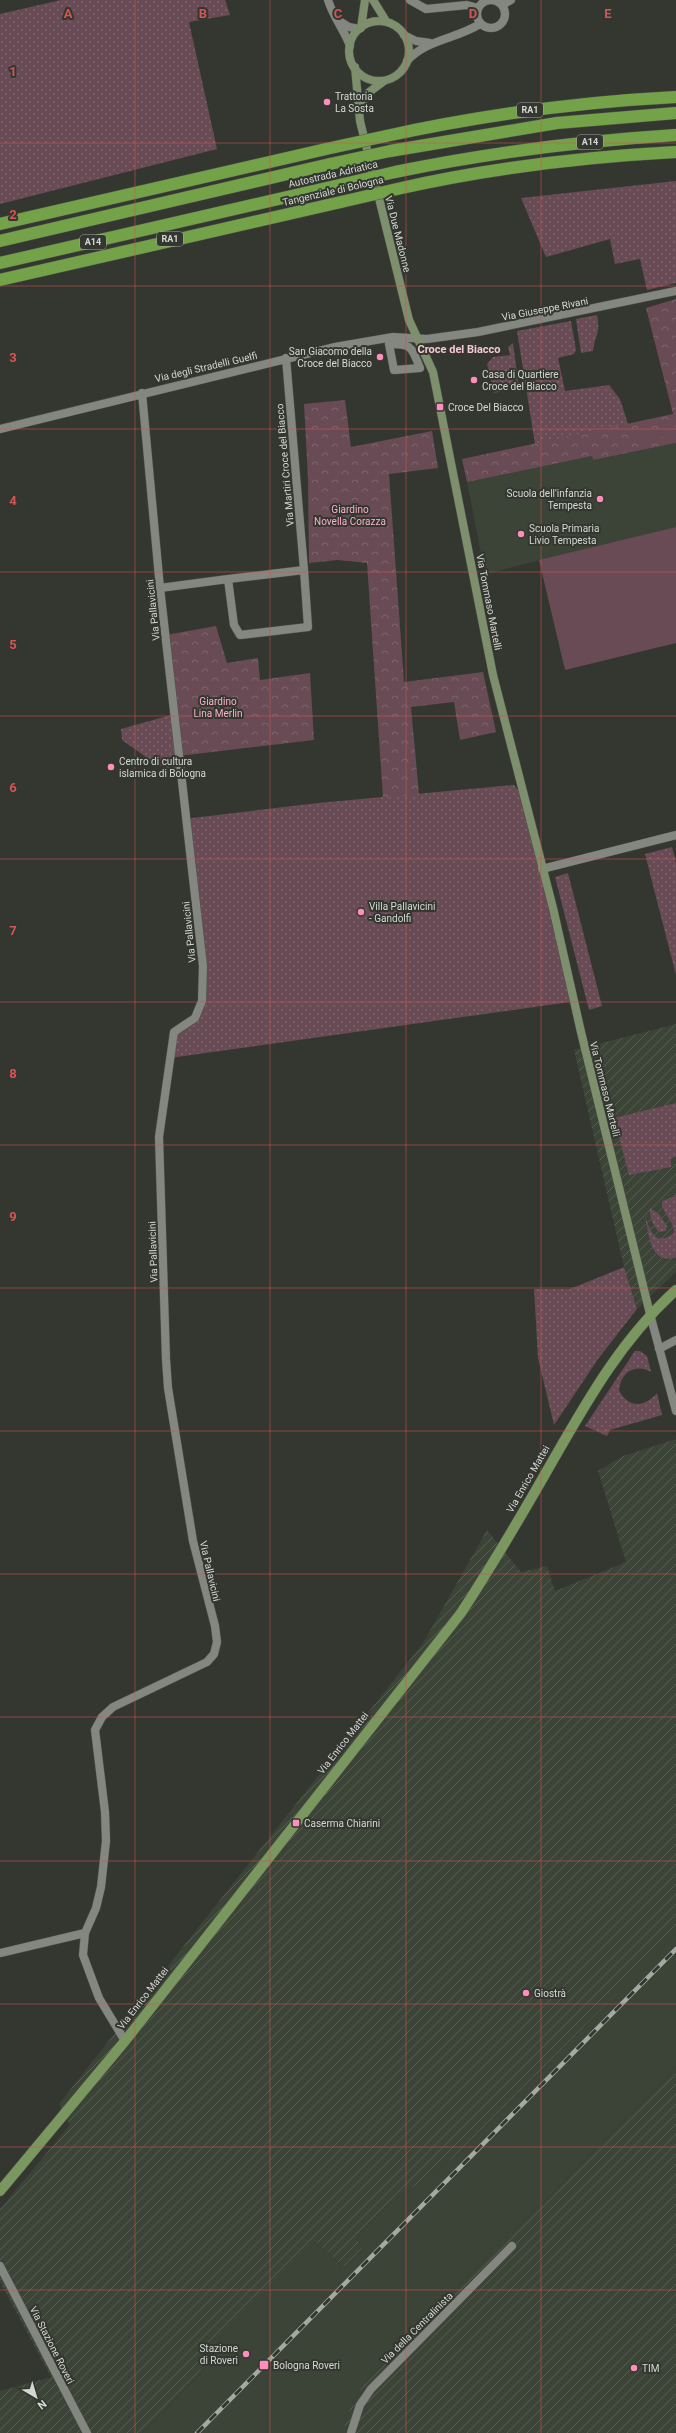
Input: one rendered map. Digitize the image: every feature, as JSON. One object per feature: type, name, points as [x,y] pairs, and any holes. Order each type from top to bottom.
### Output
[{"type":"highway","name":"RA1","points":[[0,224],[326,149],[460,120],[536,109],[676,97]]},
{"type":"highway","name":"Autostrada Adriatica","points":[[0,241],[390,151],[557,123],[676,113]]},
{"type":"highway","name":"Autostrada Adriatica","points":[[0,263],[395,172],[511,151],[627,138],[676,135]]},
{"type":"highway","name":"Tangenziale di Bologna","points":[[0,280],[397,189],[462,176],[542,163],[676,152]]},
{"type":"main road","points":[[360,28],[365,0]]},
{"type":"main road","points":[[359,108],[368,93],[385,80],[401,71],[407,61],[409,50],[404,35],[399,28],[386,21],[374,0]]},
{"type":"main road","points":[[385,80],[368,79],[355,67],[349,54],[354,35],[360,28],[373,22],[386,21]]},
{"type":"main road","name":"Via Due Madonne","points":[[355,67],[360,121],[409,320],[418,339]]},
{"type":"main road","name":"Via Tommaso Martelli","points":[[418,339],[433,372],[493,675],[542,869],[650,1314]]},
{"type":"main road","name":"Via Enrico Mattei","points":[[0,2191],[125,2041],[461,1613],[501,1550],[597,1385],[650,1314],[676,1290]]},
{"type":"street","points":[[328,0],[332,12],[350,46]]},
{"type":"street","points":[[410,0],[422,9],[467,5],[478,8]]},
{"type":"street","points":[[490,0],[502,5],[505,10],[504,20],[498,27],[488,29],[480,24],[477,15],[478,8],[482,3],[490,0]]},
{"type":"street","points":[[502,5],[511,0]]},
{"type":"street","points":[[332,12],[343,24],[360,28]]},
{"type":"street","points":[[407,61],[419,49],[461,35],[480,24]]},
{"type":"street","points":[[404,35],[416,41],[433,44]]},
{"type":"street","name":"Via Giuseppe Rivani","points":[[418,339],[493,330],[676,291]]},
{"type":"street","name":"Via degli Stradelli Guelfi","points":[[0,429],[286,358],[393,337],[418,339]]},
{"type":"street","name":"Via Martiri Croce del Biacco","points":[[228,579],[234,625],[240,635],[308,627],[286,358]]},
{"type":"street","name":"Via Pallavicini","points":[[125,2041],[99,1998],[89,1976],[83,1955],[85,1933],[96,1908],[101,1887],[106,1841],[105,1812],[95,1730],[102,1717],[113,1707],[207,1662],[214,1654],[217,1642],[215,1626],[193,1540],[168,1388],[166,1360],[159,1137],[174,1032],[195,1018],[202,1001],[203,966],[160,588],[142,393]]},
{"type":"street","points":[[160,588],[304,570]]},
{"type":"street","points":[[542,869],[676,835]]},
{"type":"street","points":[[650,1314],[676,1411]]},
{"type":"street","points":[[659,1349],[676,1340]]},
{"type":"street","points":[[0,1953],[85,1933]]},
{"type":"street","name":"Via della Centralinista","points":[[352,2433],[360,2405],[371,2389],[512,2246]]},
{"type":"street","name":"Via Stazione Roveri","points":[[0,2266],[84,2432]]},
{"type":"shaded area","name":"Scuola dell'infanzia Tempesta","points":[[676,443],[676,527],[485,574],[467,482],[513,471],[592,456],[593,460]]},
{"type":"shaded area","points":[[676,1024],[676,1272],[637,1309],[624,1267],[574,1050]]},
{"type":"shaded area","points":[[676,1439],[676,1933],[458,2154],[390,2204],[357,2237],[362,2250],[344,2267],[316,2242],[197,2361],[202,2372],[142,2433],[0,2433],[0,2391],[51,2377],[0,2282],[0,2209],[70,2125],[59,2104],[423,1643],[487,1530],[521,1572],[547,1566],[555,1591],[626,1562],[598,1471],[623,1456]]},
{"type":"shaded area","points":[[676,1933],[676,2067],[548,2198],[505,2237],[364,2384],[351,2404],[342,2433],[142,2433],[202,2372],[196,2362],[316,2242],[344,2267],[362,2250],[357,2237],[390,2204],[458,2154]]},
{"type":"shaded area","points":[[676,2067],[676,2433],[342,2433],[351,2404],[364,2384],[505,2237],[548,2198]]},
{"type":"green space","points":[[61,0],[225,0],[230,15],[189,22],[217,149],[0,204],[0,14]]},
{"type":"green space","points":[[676,181],[676,283],[647,290],[640,259],[615,264],[610,239],[546,257],[521,198]]},
{"type":"green space","points":[[676,299],[676,443],[593,460],[592,456],[467,482],[462,459],[673,414],[646,308]]},
{"type":"green space","points":[[597,315],[598,330],[593,351],[581,353],[576,319]]},
{"type":"green space","points":[[571,321],[576,350],[574,354],[558,358],[565,391],[609,385],[620,399],[628,424],[535,444],[517,331]]},
{"type":"green space","points":[[513,343],[519,388],[494,393],[487,364],[493,357],[510,355],[508,347]]},
{"type":"green space","name":"Giardino Novella Corazza","points":[[345,400],[351,447],[432,431],[438,468],[389,474],[404,682],[483,672],[496,732],[460,740],[454,702],[411,707],[419,794],[383,798],[367,563],[338,560],[309,563],[308,479],[304,404]]},
{"type":"green space","points":[[665,423],[671,423],[676,428],[674,437],[671,439],[665,439],[660,434],[660,428]]},
{"type":"green space","points":[[645,428],[651,428],[656,433],[654,442],[651,444],[645,444],[640,439],[640,433]]},
{"type":"green space","points":[[676,527],[676,643],[565,670],[539,560]]},
{"type":"green space","name":"Giardino Lina Merlin","points":[[216,626],[227,663],[258,658],[260,680],[310,673],[314,740],[179,756],[166,635]]},
{"type":"green space","points":[[171,715],[177,770],[157,765],[122,740],[121,729]]},
{"type":"green space","points":[[514,785],[526,800],[570,1002],[170,1058],[174,1032],[194,1019],[201,1000],[201,951],[183,822],[192,818],[318,803]]},
{"type":"green space","points":[[672,847],[676,862],[676,975],[645,854]]},
{"type":"green space","points":[[568,873],[602,1006],[589,1010],[555,877]]},
{"type":"green space","points":[[676,1103],[676,1157],[671,1158],[671,1167],[629,1175],[614,1118]]},
{"type":"green space","points":[[676,1196],[676,1257],[667,1259],[656,1253],[652,1247],[645,1216],[649,1227],[655,1236],[658,1238],[668,1237],[674,1233],[674,1229],[662,1206],[662,1201]]},
{"type":"green space","points":[[650,1208],[659,1214],[667,1226],[666,1231],[659,1232],[655,1227],[651,1218]]},
{"type":"green space","points":[[624,1267],[637,1309],[598,1359],[554,1425],[538,1358],[534,1289],[570,1289]]},
{"type":"green space","points":[[635,1351],[640,1351],[647,1356],[651,1372],[640,1368],[630,1371],[623,1378],[619,1390],[627,1400],[637,1404],[647,1401],[657,1393],[662,1415],[610,1430],[607,1436],[585,1426]]},
{"type":"railway","points":[[197,2433],[676,1949]]},
{"type":"place","name":"Trattoria La Sosta","points":[[327,102]]},
{"type":"place","name":"San Giacomo della Croce del Biacco","points":[[380,357]]},
{"type":"place","name":"Casa di Quartiere Croce del Biacco","points":[[474,380]]},
{"type":"place","name":"Croce Del Biacco","points":[[440,407]]},
{"type":"place","name":"Scuola dell'infanzia Tempesta","points":[[600,499]]},
{"type":"place","name":"Scuola Primaria Livio Tempesta","points":[[521,534]]},
{"type":"place","name":"Centro di cultura islamica di Bologna","points":[[111,767]]},
{"type":"place","name":"Villa Pallavicini - Gandolfi","points":[[361,912]]},
{"type":"place","name":"Caserma Chiarini","points":[[296,1823]]},
{"type":"place","name":"Giostrà","points":[[526,1993]]},
{"type":"place","name":"Stazione di Roveri","points":[[246,2354]]},
{"type":"place","name":"Bologna Roveri","points":[[264,2365]]},
{"type":"place","name":"TIM","points":[[634,2368]]},
{"type":"district","name":"Croce del Biacco","points":[[459,349]]}]
